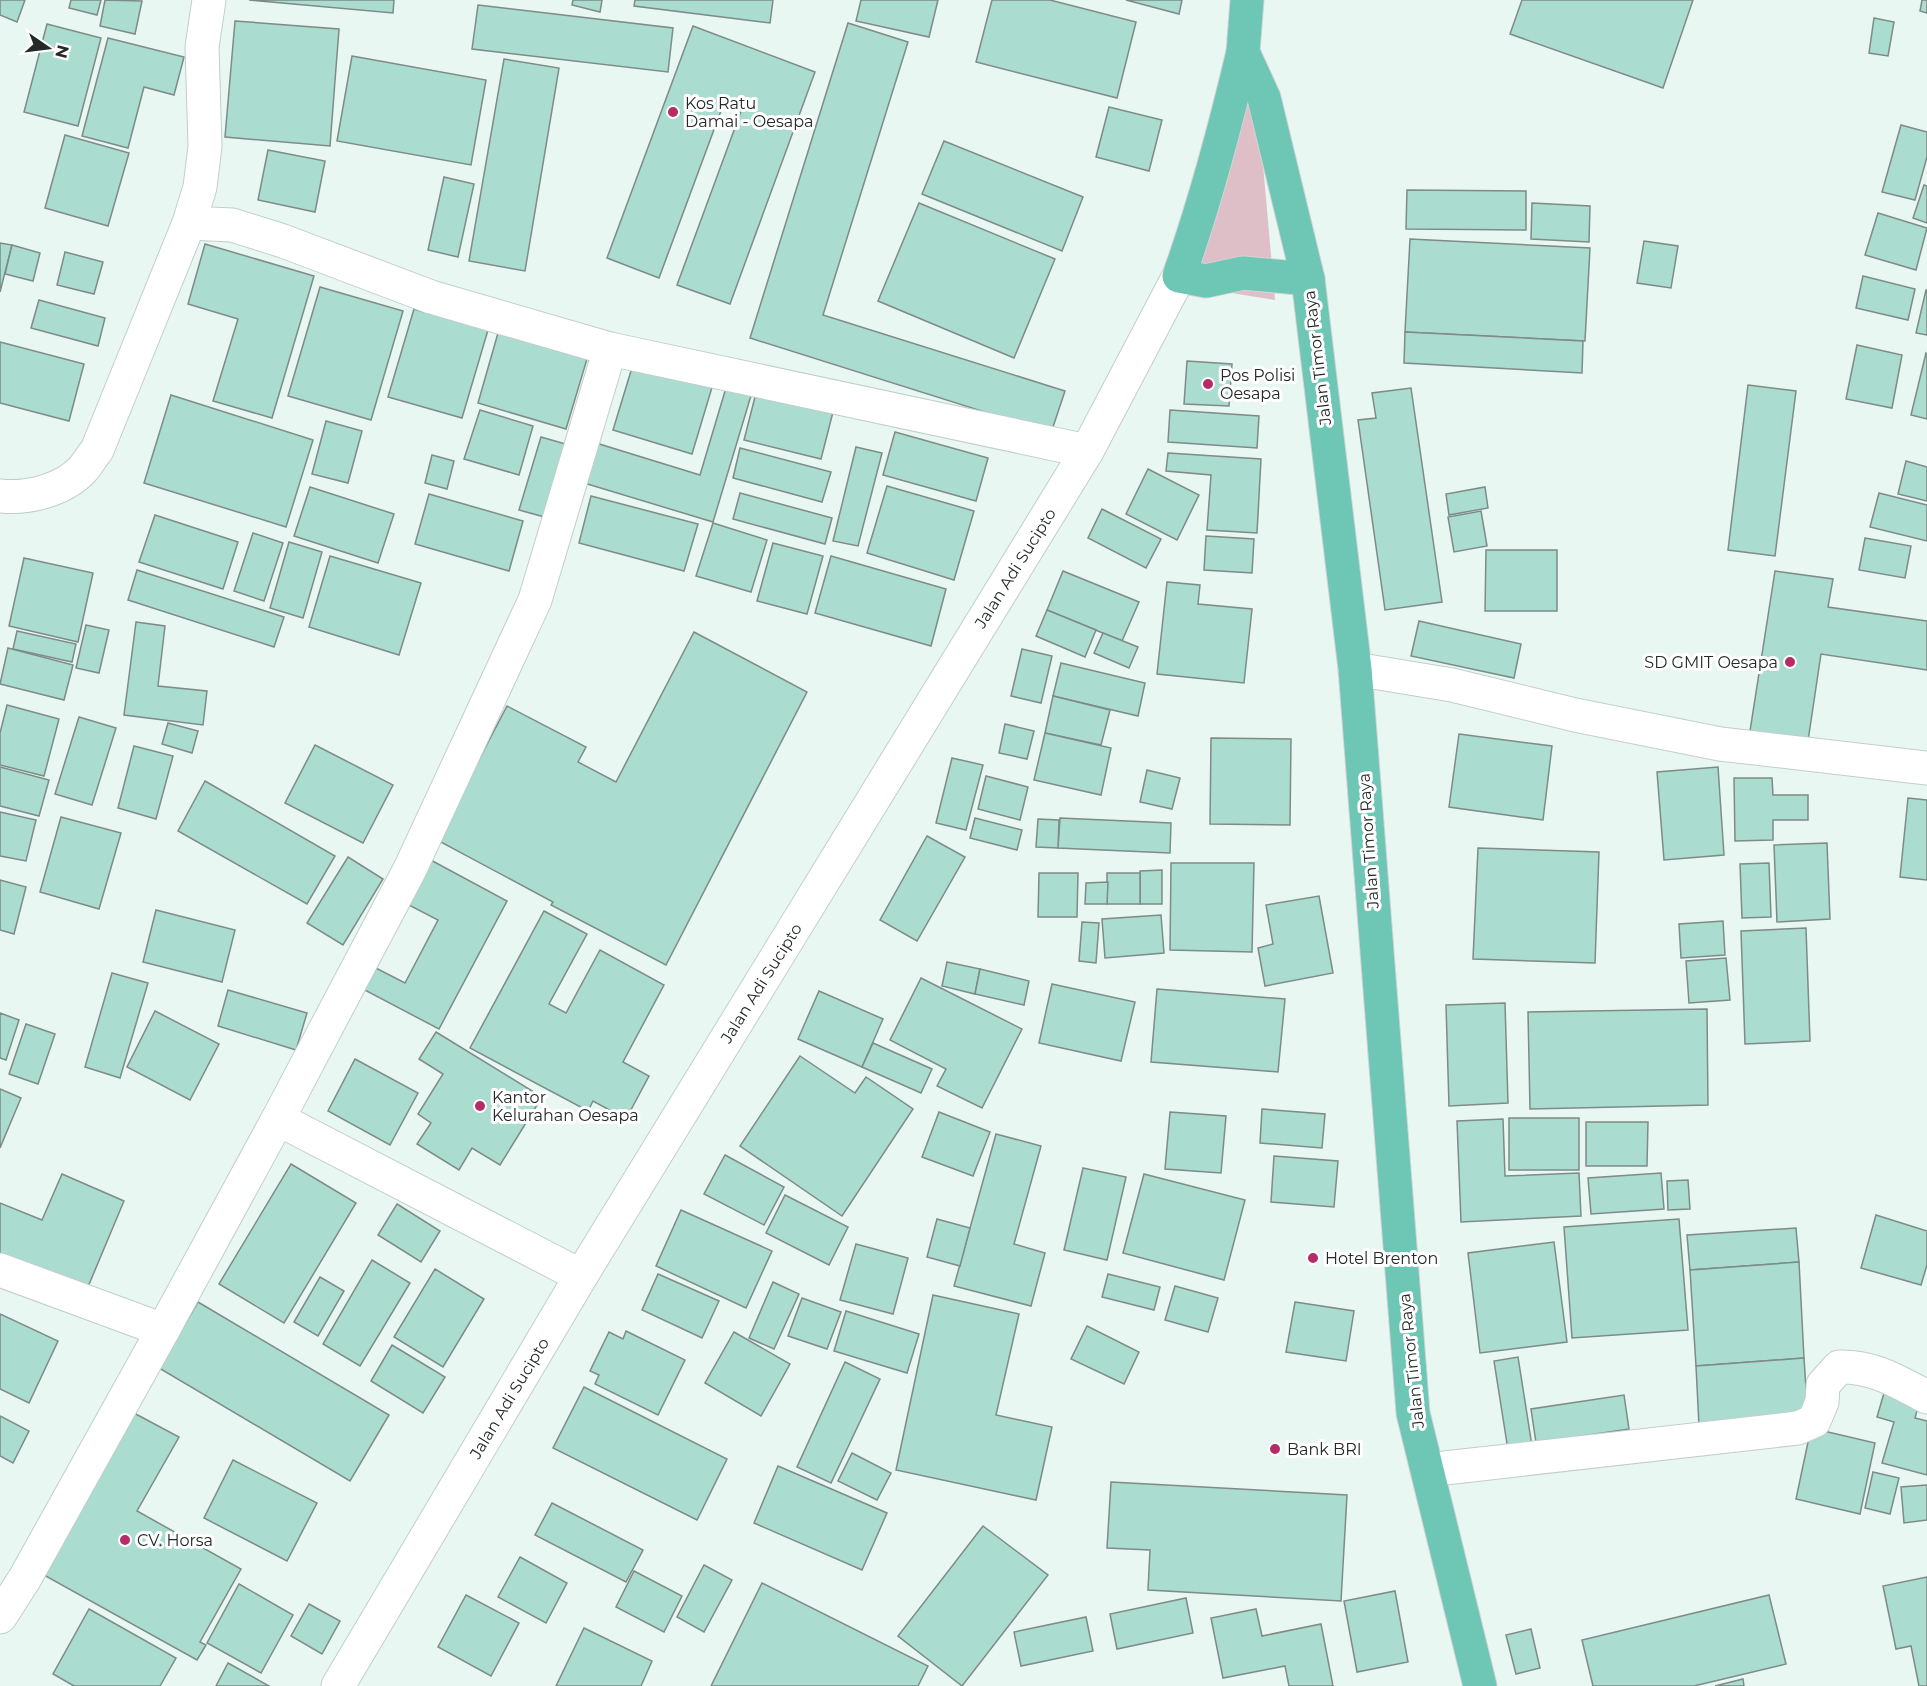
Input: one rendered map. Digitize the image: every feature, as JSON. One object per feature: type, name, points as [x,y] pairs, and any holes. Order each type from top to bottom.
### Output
[{"type":"highway","name":"Jalan Timor Raya","points":[[1247,0],[1243,52],[1264,98],[1308,279],[1354,669],[1413,1413],[1480,1686]]},
{"type":"highway","points":[[1243,52],[1199,219],[1179,276],[1206,281],[1243,273],[1308,279]]},
{"type":"street","points":[[0,496],[15,498],[57,488],[81,471],[97,450],[189,223],[200,187],[205,146],[202,47],[209,0]]},
{"type":"street","points":[[189,223],[232,225],[283,241],[431,297],[610,349],[1087,451]]},
{"type":"street","name":"Jalan Adi Sucipto","points":[[338,1686],[582,1276],[1087,451],[1179,276]]},
{"type":"street","points":[[0,1617],[25,1578],[163,1330],[410,869],[535,600],[610,349]]},
{"type":"street","points":[[1354,669],[1452,686],[1575,715],[1720,744],[1927,768]]},
{"type":"street","points":[[278,1119],[582,1276]]},
{"type":"street","points":[[0,1270],[163,1330]]},
{"type":"street","points":[[1427,1470],[1798,1428],[1814,1421],[1822,1402],[1823,1385],[1839,1367],[1878,1372],[1927,1397]]},
{"type":"shaded area","points":[[1254,63],[1275,300],[1194,287]]},
{"type":"building","points":[[0,0],[25,0],[17,22],[0,15]]},
{"type":"building","points":[[71,0],[101,0],[97,15],[69,8]]},
{"type":"building","points":[[105,0],[142,1],[135,34],[100,26]]},
{"type":"building","points":[[249,0],[394,0],[393,13]]},
{"type":"building","points":[[573,0],[602,0],[600,12],[572,5]]},
{"type":"building","points":[[635,0],[773,0],[770,23],[634,6]]},
{"type":"building","points":[[861,0],[938,0],[929,37],[856,21]]},
{"type":"building","points":[[992,0],[1050,0],[1136,22],[1117,98],[976,62]]},
{"type":"building","points":[[1126,0],[1182,0],[1179,14]]},
{"type":"building","points":[[1522,0],[1693,0],[1663,88],[1510,34]]},
{"type":"building","points":[[1922,0],[1927,0],[1927,13],[1920,11]]},
{"type":"building","points":[[478,5],[673,28],[668,72],[472,49]]},
{"type":"building","points":[[1874,18],[1894,22],[1888,56],[1869,53]]},
{"type":"building","points":[[235,21],[339,29],[330,146],[225,137]]},
{"type":"building","points":[[848,23],[908,42],[823,315],[1065,391],[1051,433],[750,338]]},
{"type":"building","points":[[47,24],[101,38],[78,126],[24,112]]},
{"type":"building","points":[[693,26],[815,72],[730,304],[677,285],[743,106],[725,100],[659,278],[607,258]]},
{"type":"building","points":[[108,38],[184,57],[174,95],[144,87],[128,148],[82,136]]},
{"type":"building","points":[[352,56],[486,80],[471,165],[337,141]]},
{"type":"building","points":[[504,59],[559,68],[525,271],[469,261]]},
{"type":"building","points":[[1109,107],[1162,120],[1149,171],[1096,157]]},
{"type":"building","points":[[1901,125],[1927,132],[1927,157],[1915,200],[1882,192]]},
{"type":"building","points":[[65,135],[129,153],[108,226],[45,208]]},
{"type":"building","points":[[944,141],[1083,197],[1062,251],[922,194]]},
{"type":"building","points":[[268,150],[325,161],[315,212],[258,200]]},
{"type":"building","points":[[444,177],[474,184],[458,257],[428,250]]},
{"type":"building","points":[[1924,185],[1927,186],[1927,223],[1913,218]]},
{"type":"building","points":[[1407,190],[1526,191],[1526,230],[1406,229]]},
{"type":"building","points":[[919,203],[1055,259],[1014,358],[878,301]]},
{"type":"building","points":[[1532,203],[1590,206],[1589,242],[1531,239]]},
{"type":"building","points":[[1878,213],[1927,228],[1916,270],[1865,255]]},
{"type":"building","points":[[1410,239],[1590,248],[1585,341],[1405,332]]},
{"type":"building","points":[[1644,241],[1678,246],[1671,288],[1637,283]]},
{"type":"building","points":[[0,243],[12,245],[0,292]]},
{"type":"building","points":[[205,244],[314,276],[272,418],[213,401],[238,319],[188,304]]},
{"type":"building","points":[[12,245],[40,253],[33,281],[5,274]]},
{"type":"building","points":[[65,252],[103,262],[94,294],[57,285]]},
{"type":"building","points":[[1863,276],[1915,289],[1908,320],[1856,308]]},
{"type":"building","points":[[320,287],[403,311],[371,420],[288,396]]},
{"type":"building","points":[[1927,290],[1927,335],[1916,333]]},
{"type":"building","points":[[39,300],[105,318],[98,346],[31,328]]},
{"type":"building","points":[[414,309],[488,330],[462,418],[388,397]]},
{"type":"building","points":[[1405,332],[1583,341],[1582,373],[1404,363]]},
{"type":"building","points":[[498,333],[587,359],[566,429],[478,403]]},
{"type":"building","points":[[0,342],[84,364],[69,421],[0,403]]},
{"type":"building","points":[[1857,345],[1902,355],[1892,408],[1846,399]]},
{"type":"building","points":[[1927,354],[1927,419],[1911,415]]},
{"type":"building","points":[[634,361],[713,384],[692,454],[613,430]]},
{"type":"building","name":"Pos Polisi Oesapa","points":[[1187,361],[1232,364],[1229,406],[1184,404]]},
{"type":"building","points":[[728,381],[753,389],[713,522],[584,483],[596,443],[700,475]]},
{"type":"building","points":[[1748,385],[1796,391],[1775,556],[1728,550]]},
{"type":"building","points":[[1411,388],[1442,602],[1385,610],[1358,420],[1376,418],[1372,393]]},
{"type":"building","points":[[756,393],[833,412],[821,459],[744,440]]},
{"type":"building","points":[[171,395],[313,440],[286,527],[144,483]]},
{"type":"building","points":[[480,410],[533,426],[519,475],[464,459]]},
{"type":"building","points":[[1170,410],[1259,416],[1257,448],[1168,442]]},
{"type":"building","points":[[326,421],[362,431],[348,483],[312,474]]},
{"type":"building","points":[[895,432],[988,458],[976,501],[883,475]]},
{"type":"building","points":[[541,437],[569,445],[548,518],[519,510]]},
{"type":"building","points":[[856,447],[882,453],[858,546],[833,541]]},
{"type":"building","points":[[740,448],[831,472],[822,502],[733,478]]},
{"type":"building","points":[[1168,453],[1261,459],[1257,533],[1207,530],[1211,475],[1166,471]]},
{"type":"building","points":[[432,455],[454,461],[447,489],[425,483]]},
{"type":"building","points":[[1906,461],[1927,467],[1927,501],[1898,494]]},
{"type":"building","points":[[1148,469],[1199,495],[1177,540],[1126,514]]},
{"type":"building","points":[[887,486],[974,511],[954,580],[867,553]]},
{"type":"building","points":[[310,487],[394,514],[378,563],[294,536]]},
{"type":"building","points":[[1485,487],[1488,508],[1449,515],[1446,494]]},
{"type":"building","points":[[740,493],[832,518],[825,544],[733,519]]},
{"type":"building","points":[[1879,493],[1927,505],[1927,541],[1870,527]]},
{"type":"building","points":[[429,494],[523,521],[509,571],[415,544]]},
{"type":"building","points":[[591,496],[698,524],[684,571],[579,543]]},
{"type":"building","points":[[1102,509],[1161,539],[1146,568],[1088,538]]},
{"type":"building","points":[[1481,511],[1487,546],[1454,552],[1448,517]]},
{"type":"building","points":[[155,515],[238,542],[223,589],[139,562]]},
{"type":"building","points":[[713,523],[767,540],[751,592],[696,576]]},
{"type":"building","points":[[253,533],[283,543],[264,601],[234,591]]},
{"type":"building","points":[[1206,536],[1254,539],[1252,573],[1204,570]]},
{"type":"building","points":[[1865,538],[1911,546],[1905,578],[1859,570]]},
{"type":"building","points":[[289,542],[322,552],[303,618],[270,608]]},
{"type":"building","points":[[773,543],[823,556],[807,614],[757,601]]},
{"type":"building","points":[[1486,550],[1557,550],[1557,611],[1485,611]]},
{"type":"building","points":[[330,556],[421,583],[399,655],[309,627]]},
{"type":"building","points":[[831,556],[946,589],[931,646],[815,613]]},
{"type":"building","points":[[24,558],[93,573],[78,642],[9,626]]},
{"type":"building","points":[[137,570],[284,617],[274,647],[128,600]]},
{"type":"building","points":[[1063,571],[1139,602],[1122,641],[1047,610]]},
{"type":"building","name":"SD GMIT Oesapa","points":[[1775,571],[1833,579],[1828,607],[1927,621],[1927,670],[1821,654],[1808,741],[1750,731]]},
{"type":"building","points":[[1167,582],[1200,585],[1198,604],[1252,609],[1244,683],[1157,674]]},
{"type":"building","points":[[1047,610],[1096,630],[1085,657],[1036,636]]},
{"type":"building","points":[[1419,621],[1521,644],[1514,678],[1411,656]]},
{"type":"building","points":[[136,622],[165,626],[158,686],[207,691],[203,725],[124,715]]},
{"type":"building","points":[[86,625],[109,630],[99,673],[76,668]]},
{"type":"building","points":[[17,631],[76,644],[72,662],[13,649]]},
{"type":"building","points":[[694,632],[807,692],[666,965],[551,905],[553,902],[437,840],[507,706],[586,747],[578,762],[616,782]]},
{"type":"building","points":[[1103,633],[1138,647],[1129,668],[1094,653]]},
{"type":"building","points":[[8,648],[73,665],[64,700],[0,684]]},
{"type":"building","points":[[1022,649],[1052,656],[1041,703],[1011,696]]},
{"type":"building","points":[[1061,663],[1145,683],[1138,716],[1053,696]]},
{"type":"building","points":[[1053,696],[1110,710],[1101,745],[1045,733]]},
{"type":"building","points":[[7,705],[59,719],[44,776],[0,765],[0,733]]},
{"type":"building","points":[[79,717],[116,728],[92,805],[55,794]]},
{"type":"building","points":[[168,723],[198,731],[192,753],[162,744]]},
{"type":"building","points":[[1005,724],[1034,731],[1027,759],[999,753]]},
{"type":"building","points":[[1045,733],[1111,748],[1101,795],[1034,780]]},
{"type":"building","points":[[1459,734],[1552,746],[1543,820],[1449,807]]},
{"type":"building","points":[[1211,738],[1291,739],[1290,825],[1210,824]]},
{"type":"building","points":[[315,745],[393,785],[363,843],[285,803]]},
{"type":"building","points":[[134,746],[173,756],[156,819],[118,808]]},
{"type":"building","points":[[952,758],[983,765],[966,830],[936,823]]},
{"type":"building","points":[[0,767],[49,780],[39,816],[0,806]]},
{"type":"building","points":[[1718,767],[1724,855],[1664,860],[1657,772]]},
{"type":"building","points":[[1147,770],[1180,778],[1172,809],[1140,802]]},
{"type":"building","points":[[986,776],[1028,787],[1020,820],[978,809]]},
{"type":"building","points":[[1734,778],[1772,778],[1773,795],[1808,795],[1808,820],[1773,820],[1773,840],[1735,841]]},
{"type":"building","points":[[205,781],[335,856],[307,904],[178,831]]},
{"type":"building","points":[[1908,798],[1927,800],[1927,880],[1900,877]]},
{"type":"building","points":[[0,812],[36,820],[26,861],[0,856]]},
{"type":"building","points":[[61,817],[121,833],[99,909],[40,892]]},
{"type":"building","points":[[975,818],[1022,830],[1017,850],[970,838]]},
{"type":"building","points":[[1060,818],[1171,823],[1170,853],[1058,848]]},
{"type":"building","points":[[1038,819],[1059,820],[1058,848],[1036,847]]},
{"type":"building","points":[[927,836],[965,857],[917,941],[880,920]]},
{"type":"building","points":[[1827,843],[1830,919],[1777,922],[1774,845]]},
{"type":"building","points":[[1478,848],[1599,852],[1595,963],[1473,959]]},
{"type":"building","points":[[348,857],[383,879],[343,945],[307,923]]},
{"type":"building","points":[[427,858],[507,901],[439,1029],[359,987],[370,965],[405,983],[438,920],[403,902]]},
{"type":"building","points":[[1171,863],[1254,863],[1252,952],[1170,950]]},
{"type":"building","points":[[1769,863],[1771,917],[1742,918],[1740,864]]},
{"type":"building","points":[[1162,870],[1162,904],[1140,904],[1140,871]]},
{"type":"building","points":[[1039,873],[1078,873],[1077,917],[1038,917]]},
{"type":"building","points":[[1107,873],[1140,873],[1140,904],[1107,904]]},
{"type":"building","points":[[0,880],[26,887],[14,934],[0,930]]},
{"type":"building","points":[[1108,882],[1107,904],[1085,904],[1086,883]]},
{"type":"building","points":[[1319,896],[1333,973],[1265,986],[1258,948],[1273,944],[1266,905]]},
{"type":"building","points":[[156,910],[235,930],[222,982],[143,962]]},
{"type":"building","points":[[544,911],[587,934],[549,1004],[566,1013],[600,950],[664,985],[623,1062],[649,1076],[626,1119],[593,1101],[588,1111],[470,1048]]},
{"type":"building","points":[[1161,915],[1164,953],[1105,958],[1102,919]]},
{"type":"building","points":[[1723,921],[1725,955],[1681,958],[1679,924]]},
{"type":"building","points":[[1082,922],[1099,923],[1096,963],[1079,961]]},
{"type":"building","points":[[1806,928],[1810,1041],[1745,1044],[1741,931]]},
{"type":"building","points":[[1726,958],[1730,1000],[1689,1003],[1686,961]]},
{"type":"building","points":[[947,962],[980,969],[975,994],[942,986]]},
{"type":"building","points":[[980,969],[1029,981],[1024,1005],[975,994]]},
{"type":"building","points":[[112,973],[148,983],[120,1078],[85,1067]]},
{"type":"building","points":[[921,978],[1022,1029],[982,1108],[937,1086],[946,1069],[890,1040]]},
{"type":"building","points":[[1052,984],[1135,1002],[1121,1061],[1039,1043]]},
{"type":"building","points":[[1157,989],[1285,999],[1278,1072],[1151,1062]]},
{"type":"building","points":[[228,990],[307,1013],[296,1050],[218,1026]]},
{"type":"building","points":[[819,991],[883,1019],[862,1067],[798,1039]]},
{"type":"building","points":[[1505,1003],[1508,1103],[1449,1106],[1446,1005]]},
{"type":"building","points":[[1707,1009],[1708,1105],[1530,1109],[1528,1012]]},
{"type":"building","points":[[155,1011],[219,1044],[190,1100],[127,1067]]},
{"type":"building","points":[[0,1013],[19,1020],[6,1060],[0,1058]]},
{"type":"building","points":[[26,1024],[55,1034],[38,1084],[9,1074]]},
{"type":"building","name":"Kantor Kelurahan Oesapa","points":[[436,1032],[542,1097],[500,1165],[472,1148],[459,1170],[417,1144],[431,1123],[418,1114],[443,1074],[419,1059]]},
{"type":"building","points":[[873,1043],[932,1069],[921,1093],[862,1067]]},
{"type":"building","points":[[800,1056],[855,1093],[866,1077],[913,1109],[842,1216],[740,1146]]},
{"type":"building","points":[[355,1059],[418,1093],[390,1145],[328,1111]]},
{"type":"building","points":[[0,1089],[21,1098],[0,1148]]},
{"type":"building","points":[[1262,1109],[1325,1114],[1322,1148],[1260,1143]]},
{"type":"building","points":[[939,1112],[990,1132],[973,1176],[922,1157]]},
{"type":"building","points":[[1170,1112],[1226,1116],[1221,1173],[1165,1169]]},
{"type":"building","points":[[1509,1118],[1579,1118],[1579,1170],[1509,1170]]},
{"type":"building","points":[[1503,1119],[1505,1176],[1579,1173],[1581,1216],[1461,1222],[1457,1121]]},
{"type":"building","points":[[1586,1122],[1648,1122],[1647,1166],[1586,1166]]},
{"type":"building","points":[[996,1134],[1041,1146],[1014,1244],[1045,1253],[1031,1306],[954,1286]]},
{"type":"building","points":[[725,1155],[784,1187],[764,1225],[704,1194]]},
{"type":"building","points":[[1274,1156],[1338,1161],[1334,1207],[1271,1202]]},
{"type":"building","points":[[291,1164],[356,1203],[284,1323],[219,1284]]},
{"type":"building","points":[[1083,1168],[1126,1177],[1107,1260],[1064,1250]]},
{"type":"building","points":[[1661,1173],[1664,1209],[1591,1214],[1588,1178]]},
{"type":"building","points":[[62,1174],[124,1201],[85,1294],[0,1258],[0,1203],[42,1220]]},
{"type":"building","points":[[1144,1174],[1245,1200],[1224,1280],[1123,1253]]},
{"type":"building","points":[[1688,1180],[1690,1209],[1668,1210],[1667,1181]]},
{"type":"building","points":[[785,1195],[848,1227],[829,1265],[766,1233]]},
{"type":"building","points":[[397,1204],[440,1231],[421,1262],[378,1235]]},
{"type":"building","points":[[681,1210],[772,1251],[746,1308],[656,1266]]},
{"type":"building","points":[[1876,1215],[1927,1231],[1927,1265],[1921,1285],[1861,1268]]},
{"type":"building","points":[[937,1219],[970,1228],[960,1266],[927,1257]]},
{"type":"building","points":[[1679,1219],[1688,1330],[1572,1338],[1564,1227]]},
{"type":"building","points":[[1796,1228],[1799,1262],[1690,1270],[1687,1235]]},
{"type":"building","points":[[1554,1242],[1567,1342],[1480,1353],[1468,1253]]},
{"type":"building","points":[[856,1244],[908,1258],[893,1314],[840,1300]]},
{"type":"building","points":[[372,1260],[410,1283],[360,1366],[323,1344]]},
{"type":"building","points":[[1799,1262],[1804,1358],[1696,1366],[1690,1270]]},
{"type":"building","points":[[435,1269],[484,1299],[443,1367],[394,1337]]},
{"type":"building","points":[[658,1274],[719,1301],[702,1338],[642,1310]]},
{"type":"building","points":[[1108,1274],[1160,1287],[1154,1310],[1102,1297]]},
{"type":"building","points":[[320,1277],[344,1291],[318,1336],[294,1322]]},
{"type":"building","points":[[773,1282],[799,1294],[774,1349],[749,1338]]},
{"type":"building","points":[[1175,1286],[1218,1298],[1208,1332],[1165,1320]]},
{"type":"building","points":[[933,1295],[1019,1314],[996,1415],[1052,1427],[1036,1500],[896,1470]]},
{"type":"building","points":[[802,1298],[841,1312],[827,1349],[788,1336]]},
{"type":"building","points":[[198,1302],[389,1415],[350,1481],[159,1368]]},
{"type":"building","points":[[1295,1302],[1354,1311],[1346,1361],[1286,1352]]},
{"type":"building","points":[[846,1311],[919,1334],[907,1373],[834,1351]]},
{"type":"building","points":[[0,1314],[58,1341],[29,1403],[0,1389]]},
{"type":"building","points":[[1087,1326],[1139,1352],[1124,1384],[1071,1359]]},
{"type":"building","points":[[626,1331],[685,1360],[658,1415],[595,1384],[599,1375],[590,1371],[609,1332],[623,1339]]},
{"type":"building","points":[[734,1332],[790,1364],[761,1416],[705,1383]]},
{"type":"building","points":[[392,1345],[445,1377],[423,1413],[371,1381]]},
{"type":"building","points":[[1518,1357],[1532,1446],[1508,1450],[1494,1361]]},
{"type":"building","points":[[1804,1358],[1808,1419],[1699,1426],[1696,1366]]},
{"type":"building","points":[[845,1362],[880,1379],[831,1483],[797,1467]]},
{"type":"building","points":[[584,1387],[727,1459],[697,1520],[553,1448]]},
{"type":"building","points":[[1884,1393],[1919,1403],[1915,1418],[1927,1421],[1927,1475],[1882,1463],[1894,1422],[1877,1417]]},
{"type":"building","points":[[1624,1395],[1629,1429],[1536,1443],[1531,1409]]},
{"type":"building","name":"CV. Horsa","points":[[132,1412],[179,1437],[137,1511],[241,1569],[200,1642],[206,1645],[197,1660],[42,1574]]},
{"type":"building","points":[[0,1416],[29,1431],[13,1463],[0,1456]]},
{"type":"building","points":[[1811,1428],[1875,1443],[1860,1514],[1796,1499]]},
{"type":"building","points":[[852,1453],[891,1473],[877,1500],[838,1481]]},
{"type":"building","points":[[233,1460],[317,1503],[287,1561],[204,1518]]},
{"type":"building","points":[[778,1466],[887,1513],[862,1570],[754,1523]]},
{"type":"building","points":[[1873,1472],[1899,1478],[1890,1514],[1865,1508]]},
{"type":"building","points":[[1111,1482],[1347,1495],[1341,1601],[1148,1590],[1150,1550],[1107,1548]]},
{"type":"building","points":[[1927,1485],[1927,1520],[1904,1523],[1901,1487]]},
{"type":"building","points":[[552,1503],[643,1550],[626,1582],[535,1535]]},
{"type":"building","points":[[983,1526],[1048,1575],[962,1686],[898,1636]]},
{"type":"building","points":[[520,1557],[567,1583],[546,1623],[498,1597]]},
{"type":"building","points":[[704,1565],[732,1580],[704,1632],[677,1617]]},
{"type":"building","points":[[634,1571],[682,1596],[664,1632],[616,1607]]},
{"type":"building","points":[[1927,1577],[1927,1686],[1919,1686],[1911,1646],[1896,1649],[1883,1586]]},
{"type":"building","points":[[762,1583],[928,1666],[918,1686],[711,1686]]},
{"type":"building","points":[[239,1584],[293,1615],[261,1673],[207,1643]]},
{"type":"building","points":[[1395,1591],[1408,1662],[1357,1672],[1344,1601]]},
{"type":"building","points":[[466,1595],[519,1623],[491,1676],[438,1647]]},
{"type":"building","points":[[1769,1595],[1786,1664],[1694,1686],[1593,1686],[1582,1640]]},
{"type":"building","points":[[1186,1598],[1193,1633],[1117,1649],[1110,1614]]},
{"type":"building","points":[[309,1604],[340,1621],[322,1654],[291,1636]]},
{"type":"building","points":[[89,1609],[176,1658],[160,1686],[74,1686],[53,1674]]},
{"type":"building","points":[[1256,1609],[1262,1636],[1321,1624],[1333,1686],[1289,1686],[1285,1666],[1223,1678],[1211,1618]]},
{"type":"building","points":[[1086,1617],[1093,1651],[1021,1666],[1014,1632]]},
{"type":"building","points":[[584,1628],[652,1661],[641,1686],[556,1686]]},
{"type":"building","points":[[1531,1629],[1540,1668],[1516,1674],[1506,1635]]},
{"type":"building","points":[[228,1663],[269,1686],[216,1686]]},
{"type":"building","points":[[1743,1679],[1744,1686],[1715,1686]]},
{"type":"place","name":"Kos Ratu Damai - Oesapa","points":[[673,112]]},
{"type":"place","name":"Pos Polisi Oesapa","points":[[1208,384]]},
{"type":"place","name":"SD GMIT Oesapa","points":[[1790,662]]},
{"type":"place","name":"Kantor Kelurahan Oesapa","points":[[480,1106]]},
{"type":"place","name":"Hotel Brenton","points":[[1313,1258]]},
{"type":"place","name":"Bank BRI","points":[[1275,1449]]},
{"type":"place","name":"CV. Horsa","points":[[125,1540]]}]
